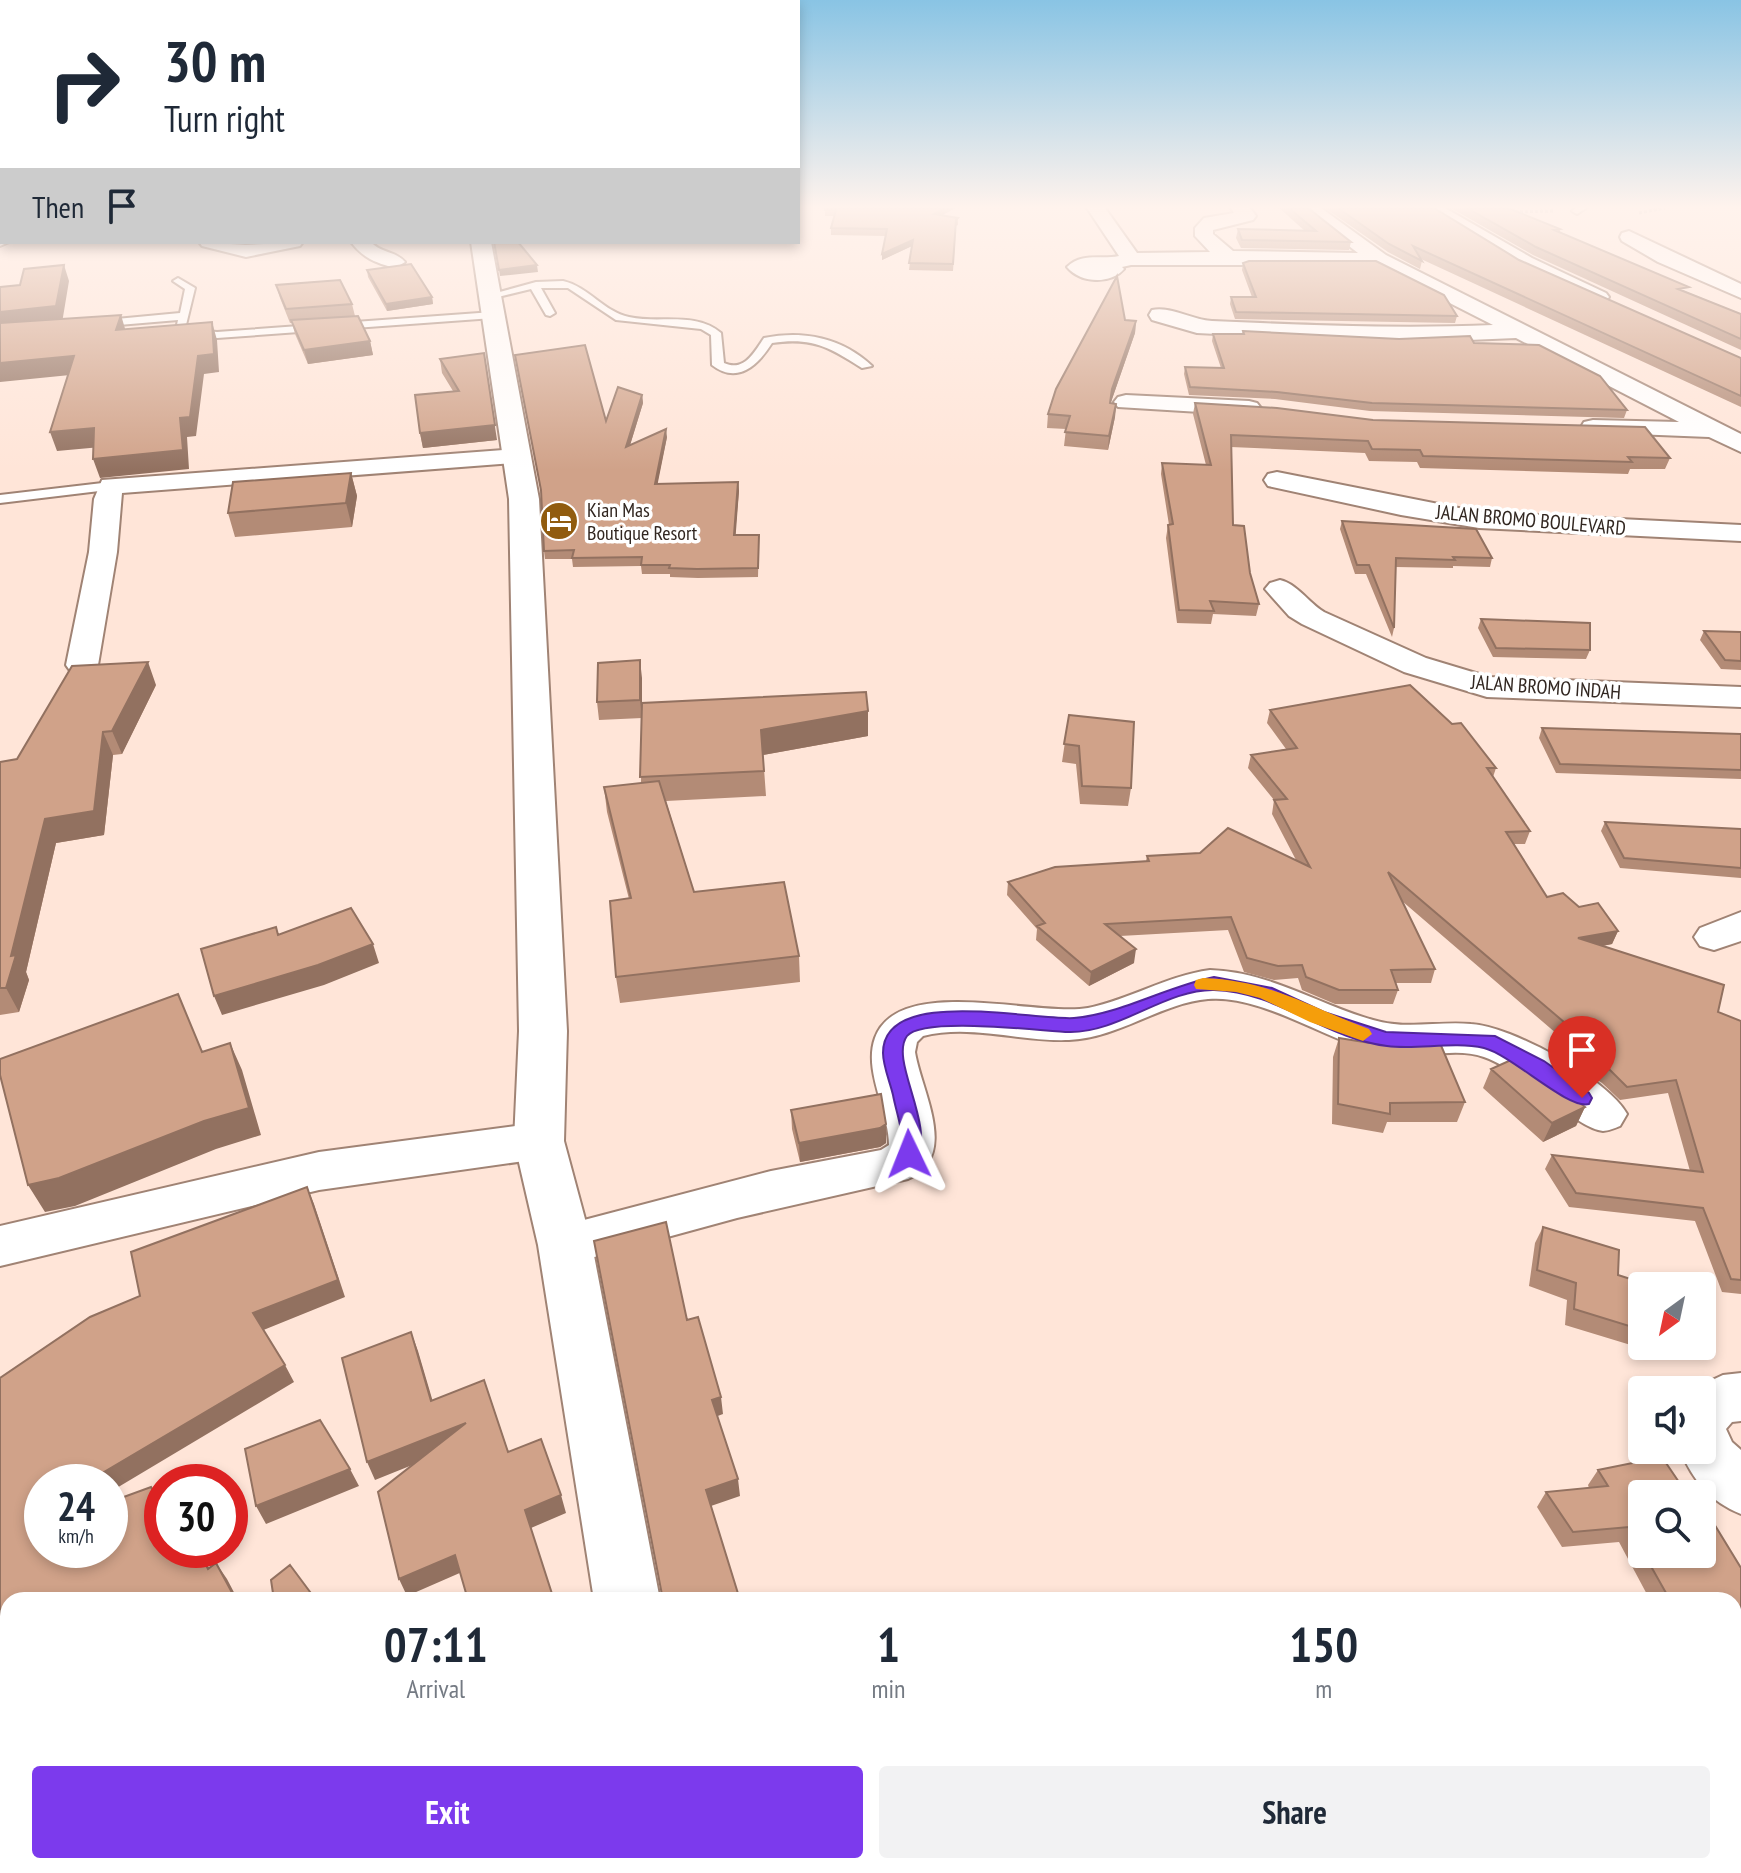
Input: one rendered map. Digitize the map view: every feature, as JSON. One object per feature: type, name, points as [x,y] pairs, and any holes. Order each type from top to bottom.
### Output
[{"type":"street","points":[[490,295],[524,499],[543,1031],[539,1141],[565,1245],[626,1592]]},
{"type":"street","points":[[1449,295],[1741,444]]},
{"type":"street","points":[[1596,295],[1612,303]]},
{"type":"street","points":[[1160,315],[1197,327],[1397,336],[1517,331]]},
{"type":"street","points":[[1126,402],[1275,409]]},
{"type":"street","points":[[1574,427],[1709,430]]},
{"type":"street","points":[[82,665],[103,552],[107,499],[111,486],[517,457]]},
{"type":"street","name":"JALAN BROMO BOULEVARD","points":[[1277,480],[1479,520],[1741,533]]},
{"type":"street","name":"JALAN BROMO INDAH","points":[[1280,589],[1300,610],[1313,618],[1415,665],[1454,679],[1517,689],[1741,697]]},
{"type":"street","points":[[565,1245],[768,1190],[878,1168],[904,1159],[909,1154],[912,1132],[893,1053],[901,1030],[910,1024],[949,1018],[1073,1025],[1126,1012],[1199,985],[1236,986],[1266,993],[1317,1017],[1385,1039],[1488,1041],[1537,1066],[1604,1114]]},
{"type":"street","points":[[0,1246],[319,1171],[539,1141]]},
{"type":"street","points":[[1716,1402],[1741,1397]]},
{"type":"street","points":[[1716,1464],[1741,1487]]},
{"type":"lane","points":[[189,295],[179,332],[197,335],[492,306],[516,295]]},
{"type":"lane","points":[[540,295],[550,313]]},
{"type":"lane","points":[[586,295],[607,312],[622,319],[704,325],[716,333],[718,365],[727,370],[745,369],[753,363],[768,340],[796,335],[822,338],[866,366]]},
{"type":"lane","points":[[75,327],[185,316]]},
{"type":"lane","points":[[0,499],[111,486]]},
{"type":"building","points":[[0,295],[58,295],[56,306],[0,312]]},
{"type":"building","points":[[280,295],[348,295],[352,304],[286,309]]},
{"type":"building","points":[[381,295],[432,297],[386,304]]},
{"type":"building","points":[[1107,295],[1121,295],[1125,320],[1136,321],[1112,389],[1110,403],[1116,404],[1109,436],[1065,432],[1070,416],[1048,414],[1056,389]]},
{"type":"building","points":[[1444,295],[1457,316],[1236,312],[1231,297]]},
{"type":"building","points":[[1521,295],[1599,295],[1741,358],[1741,396]]},
{"type":"building","points":[[1644,295],[1694,295],[1741,314],[1741,339]]},
{"type":"building","points":[[121,315],[116,330],[212,322],[214,354],[198,356],[190,417],[180,418],[183,450],[93,459],[94,428],[50,432],[74,356],[0,363],[0,323]]},
{"type":"building","points":[[358,316],[370,341],[304,350],[291,320]]},
{"type":"building","points":[[1243,331],[1399,339],[1470,336],[1474,343],[1539,345],[1600,376],[1627,410],[1372,403],[1277,392],[1190,387],[1185,367],[1224,368],[1213,334],[1244,334]]},
{"type":"building","points":[[585,345],[606,421],[618,387],[642,395],[626,447],[666,429],[655,484],[738,482],[734,535],[759,535],[758,568],[669,568],[670,565],[641,565],[642,557],[572,558],[574,550],[544,551],[541,490],[515,355]]},
{"type":"building","points":[[484,353],[495,425],[420,433],[415,395],[459,391],[440,359]]},
{"type":"building","points":[[1195,403],[1277,408],[1373,420],[1645,427],[1670,458],[1628,457],[1632,462],[1423,456],[1420,450],[1372,449],[1368,441],[1231,435],[1233,525],[1244,526],[1250,573],[1259,604],[1210,601],[1214,611],[1179,610],[1168,525],[1173,524],[1162,463],[1211,465]]},
{"type":"building","points":[[351,473],[346,503],[228,513],[233,482]]},
{"type":"building","points":[[1342,521],[1476,529],[1492,558],[1396,558],[1394,628],[1369,565],[1357,565]]},
{"type":"building","points":[[1481,619],[1590,623],[1590,650],[1496,648]]},
{"type":"building","points":[[1704,631],[1741,632],[1741,661],[1725,660]]},
{"type":"building","points":[[640,660],[640,700],[597,702],[598,663]]},
{"type":"building","points":[[148,662],[112,731],[103,732],[94,811],[45,819],[11,956],[16,955],[6,988],[0,988],[0,762],[17,759],[72,666]]},
{"type":"building","points":[[1410,685],[1452,724],[1461,723],[1496,768],[1487,768],[1530,831],[1506,832],[1547,897],[1563,893],[1579,907],[1598,903],[1618,931],[1578,938],[1724,985],[1718,1012],[1741,1021],[1741,1280],[1731,1279],[1703,1208],[1576,1193],[1552,1155],[1703,1172],[1676,1080],[1627,1087],[1609,1069],[1564,1040],[1578,1034],[1388,872],[1435,969],[1391,970],[1398,990],[1339,990],[1306,977],[1302,965],[1278,966],[1247,958],[1231,917],[1105,924],[1136,949],[1091,972],[1037,926],[1045,923],[1008,882],[1055,867],[1149,861],[1147,856],[1200,853],[1228,828],[1310,867],[1274,800],[1287,799],[1251,755],[1297,748],[1270,710]]},
{"type":"building","points":[[866,692],[868,711],[761,730],[764,771],[640,777],[642,703]]},
{"type":"building","points":[[1069,715],[1134,722],[1131,788],[1082,786],[1079,746],[1064,744]]},
{"type":"building","points":[[1542,728],[1741,734],[1741,770],[1560,764]]},
{"type":"building","points":[[659,781],[694,892],[784,882],[799,956],[616,977],[610,901],[631,898],[604,787]]},
{"type":"building","points":[[1605,822],[1741,829],[1741,868],[1624,858]]},
{"type":"building","points":[[351,908],[373,944],[318,965],[214,996],[201,949],[276,927],[278,935]]},
{"type":"building","points":[[178,994],[202,1052],[230,1043],[249,1108],[204,1121],[59,1178],[28,1185],[0,1075],[0,1059]]},
{"type":"building","points":[[1339,1038],[1370,1043],[1440,1043],[1465,1102],[1390,1103],[1390,1114],[1338,1104]]},
{"type":"building","points":[[1520,1056],[1585,1107],[1552,1123],[1491,1069]]},
{"type":"building","points":[[881,1094],[886,1124],[880,1128],[799,1143],[791,1110]]},
{"type":"building","points":[[307,1187],[338,1280],[253,1313],[285,1365],[117,1464],[24,1464],[24,1568],[128,1568],[128,1495],[144,1490],[144,1568],[219,1568],[232,1592],[0,1592],[0,1378],[90,1317],[140,1296],[131,1252]]},
{"type":"building","points":[[666,1222],[687,1320],[698,1317],[721,1397],[712,1400],[738,1479],[706,1490],[738,1592],[661,1592],[594,1241]]},
{"type":"building","points":[[1543,1227],[1619,1250],[1618,1275],[1628,1278],[1628,1326],[1574,1309],[1576,1283],[1537,1270]]},
{"type":"building","points":[[411,1332],[431,1401],[484,1380],[508,1452],[541,1439],[561,1495],[525,1510],[551,1592],[466,1592],[455,1555],[399,1579],[378,1492],[466,1423],[367,1462],[342,1358]]},
{"type":"building","points":[[320,1420],[350,1469],[256,1506],[245,1449]]},
{"type":"building","points":[[1628,1464],[1667,1464],[1678,1480],[1628,1480],[1628,1527],[1573,1532],[1546,1492],[1608,1486],[1598,1470]]},
{"type":"building","points":[[1716,1527],[1741,1568],[1741,1592],[1665,1592],[1652,1568],[1716,1568]]},
{"type":"building","points":[[290,1565],[310,1592],[273,1592],[271,1580]]},
{"type":"slow traffic","points":[[1203,985],[1214,983],[1266,993],[1363,1034]]},
{"type":"place","name":"Kian Mas Boutique Resort","points":[[559,521]]},
{"type":"route","points":[[909,1154],[912,1132],[893,1053],[901,1030],[910,1024],[949,1018],[1073,1025],[1099,1021],[1199,985],[1214,983],[1266,993],[1365,1035],[1404,1042],[1488,1041],[1537,1066],[1582,1098]]}]
